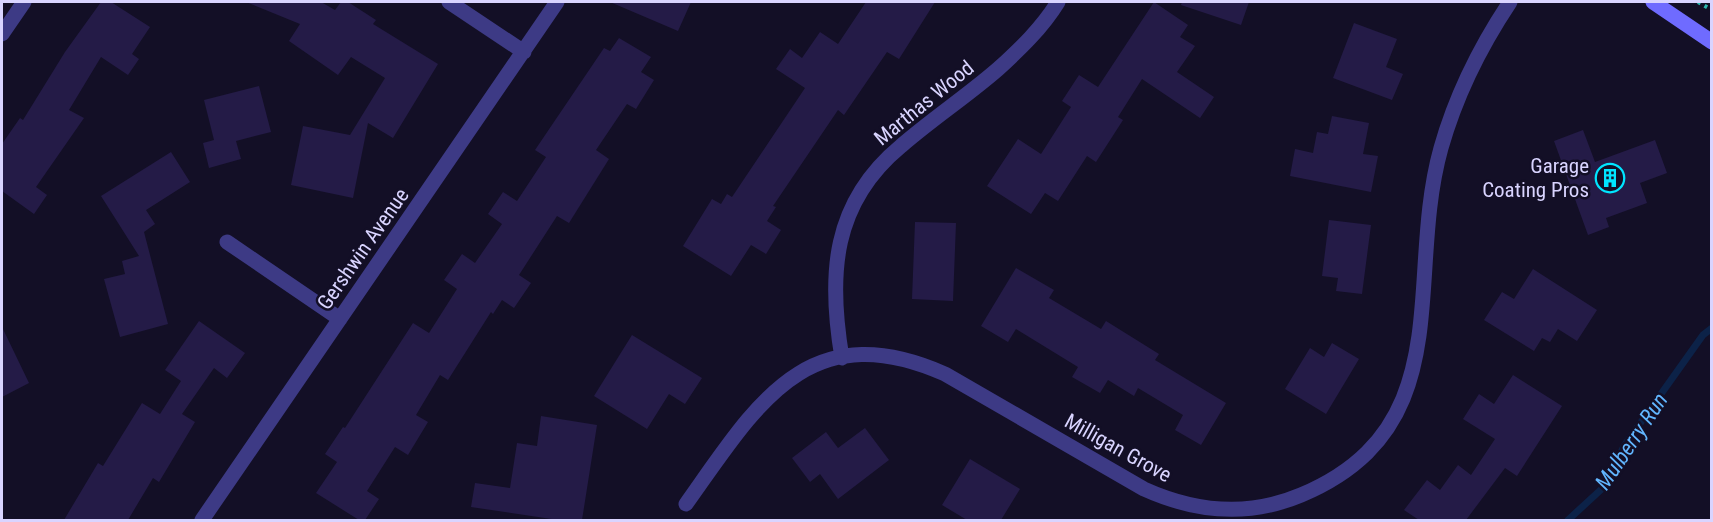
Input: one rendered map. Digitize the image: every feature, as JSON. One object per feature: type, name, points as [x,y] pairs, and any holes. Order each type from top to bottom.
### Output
[{"type":"main road","points":[[1653,2],[1712,42]]},
{"type":"street","points":[[2,34],[24,2]]},
{"type":"street","points":[[449,2],[524,52]]},
{"type":"street","name":"Gershwin Avenue","points":[[202,520],[557,2]]},
{"type":"street","name":"Marthas Wood","points":[[842,357],[835,314],[836,254],[844,222],[860,191],[899,147],[987,79],[1028,42],[1058,2]]},
{"type":"street","name":"Milligan Grove","points":[[686,504],[765,398],[787,380],[815,366],[842,357],[870,354],[922,364],[945,374],[1144,489],[1170,501],[1198,508],[1234,510],[1266,507],[1323,486],[1348,471],[1390,423],[1407,392],[1413,375],[1420,335],[1430,207],[1441,150],[1463,83],[1510,2]]},
{"type":"street","points":[[227,242],[340,319]]},
{"type":"path","points":[[1698,2],[1712,10]]},
{"type":"building","points":[[101,2],[111,2],[150,27],[132,54],[139,59],[128,75],[101,57],[69,110],[84,118],[36,187],[47,195],[34,214],[2,191],[2,144],[20,118],[23,120],[65,52]]},
{"type":"building","points":[[246,2],[321,2],[335,10],[341,2],[348,2],[376,20],[373,24],[438,64],[393,138],[368,123],[353,198],[291,185],[303,126],[350,135],[385,78],[351,57],[338,75],[289,41],[300,24]]},
{"type":"building","points":[[610,2],[691,2],[678,31]]},
{"type":"building","points":[[866,2],[935,2],[899,59],[887,52],[844,115],[838,110],[773,206],[776,207],[767,221],[781,230],[766,254],[751,245],[731,276],[683,246],[712,199],[721,204],[727,194],[732,197],[805,88],[776,69],[790,49],[802,58],[820,32],[838,44]]},
{"type":"building","points":[[1154,2],[1188,25],[1180,37],[1195,46],[1177,72],[1214,97],[1200,118],[1142,79],[1118,117],[1123,120],[1096,162],[1087,156],[1058,201],[1045,193],[1031,214],[987,186],[1018,139],[1041,154],[1071,107],[1062,101],[1079,75],[1098,87]]},
{"type":"building","points":[[1182,2],[1249,2],[1241,25],[1181,5]]},
{"type":"building","points":[[1354,23],[1397,39],[1386,67],[1403,74],[1392,100],[1333,78]]},
{"type":"building","points":[[619,38],[651,57],[641,72],[654,80],[636,109],[627,104],[596,150],[609,159],[569,223],[557,216],[519,275],[531,283],[514,308],[502,300],[493,314],[491,312],[448,380],[440,375],[416,415],[428,422],[408,455],[395,447],[367,491],[379,499],[365,520],[359,520],[316,493],[337,462],[325,454],[343,427],[345,428],[413,323],[429,333],[457,289],[444,280],[462,254],[475,263],[502,224],[488,214],[503,192],[517,201],[546,157],[535,150],[604,48],[610,51]]},
{"type":"building","points":[[259,86],[271,132],[236,141],[241,159],[209,168],[203,143],[214,140],[204,100]]},
{"type":"building","points":[[1332,116],[1369,123],[1363,154],[1378,156],[1371,192],[1290,176],[1295,149],[1313,153],[1317,132],[1328,134]]},
{"type":"building","name":"Garage Coating Pros","points":[[1583,130],[1595,162],[1655,140],[1667,173],[1640,183],[1647,203],[1606,218],[1609,227],[1588,235],[1554,141]]},
{"type":"building","points":[[171,152],[190,182],[146,210],[155,224],[144,232],[168,324],[120,337],[104,279],[125,274],[122,261],[139,256],[101,196]]},
{"type":"building","points":[[1329,220],[1371,225],[1362,294],[1336,291],[1338,278],[1322,276]]},
{"type":"building","points":[[915,222],[956,223],[953,301],[912,299]]},
{"type":"building","points":[[1016,268],[1054,290],[1049,298],[1101,329],[1106,321],[1159,354],[1155,360],[1226,403],[1201,445],[1175,430],[1183,415],[1138,388],[1134,396],[1108,380],[1100,393],[1072,377],[1078,367],[1016,329],[1008,342],[981,326]]},
{"type":"building","points":[[1533,269],[1597,310],[1577,341],[1558,329],[1550,342],[1542,338],[1534,351],[1484,320],[1502,292],[1514,299]]},
{"type":"building","points":[[199,321],[245,353],[227,378],[214,368],[182,414],[195,422],[159,482],[153,478],[128,520],[64,520],[98,463],[103,466],[142,403],[160,414],[181,381],[165,370]]},
{"type":"building","points":[[2,327],[29,383],[2,397]]},
{"type":"building","points":[[632,335],[702,378],[685,404],[669,394],[647,429],[594,396]]},
{"type":"building","points":[[1332,343],[1359,359],[1326,414],[1285,389],[1310,348],[1324,357]]},
{"type":"building","points":[[1513,375],[1562,406],[1517,476],[1505,468],[1466,520],[1419,520],[1404,510],[1427,480],[1440,490],[1458,465],[1471,475],[1495,439],[1463,419],[1479,394],[1494,404]]},
{"type":"building","points":[[541,416],[597,425],[582,520],[558,520],[471,507],[475,483],[510,488],[517,443],[537,446]]},
{"type":"building","points":[[865,428],[889,460],[838,499],[820,474],[810,482],[792,458],[826,432],[838,448]]},
{"type":"building","points":[[970,459],[1020,489],[1001,520],[967,520],[942,505]]},
{"type":"waterway","name":"Mulberry Run","points":[[1568,520],[1606,485],[1624,446],[1703,335],[1712,328]]},
{"type":"place","name":"Garage Coating Pros","points":[[1610,178]]}]
